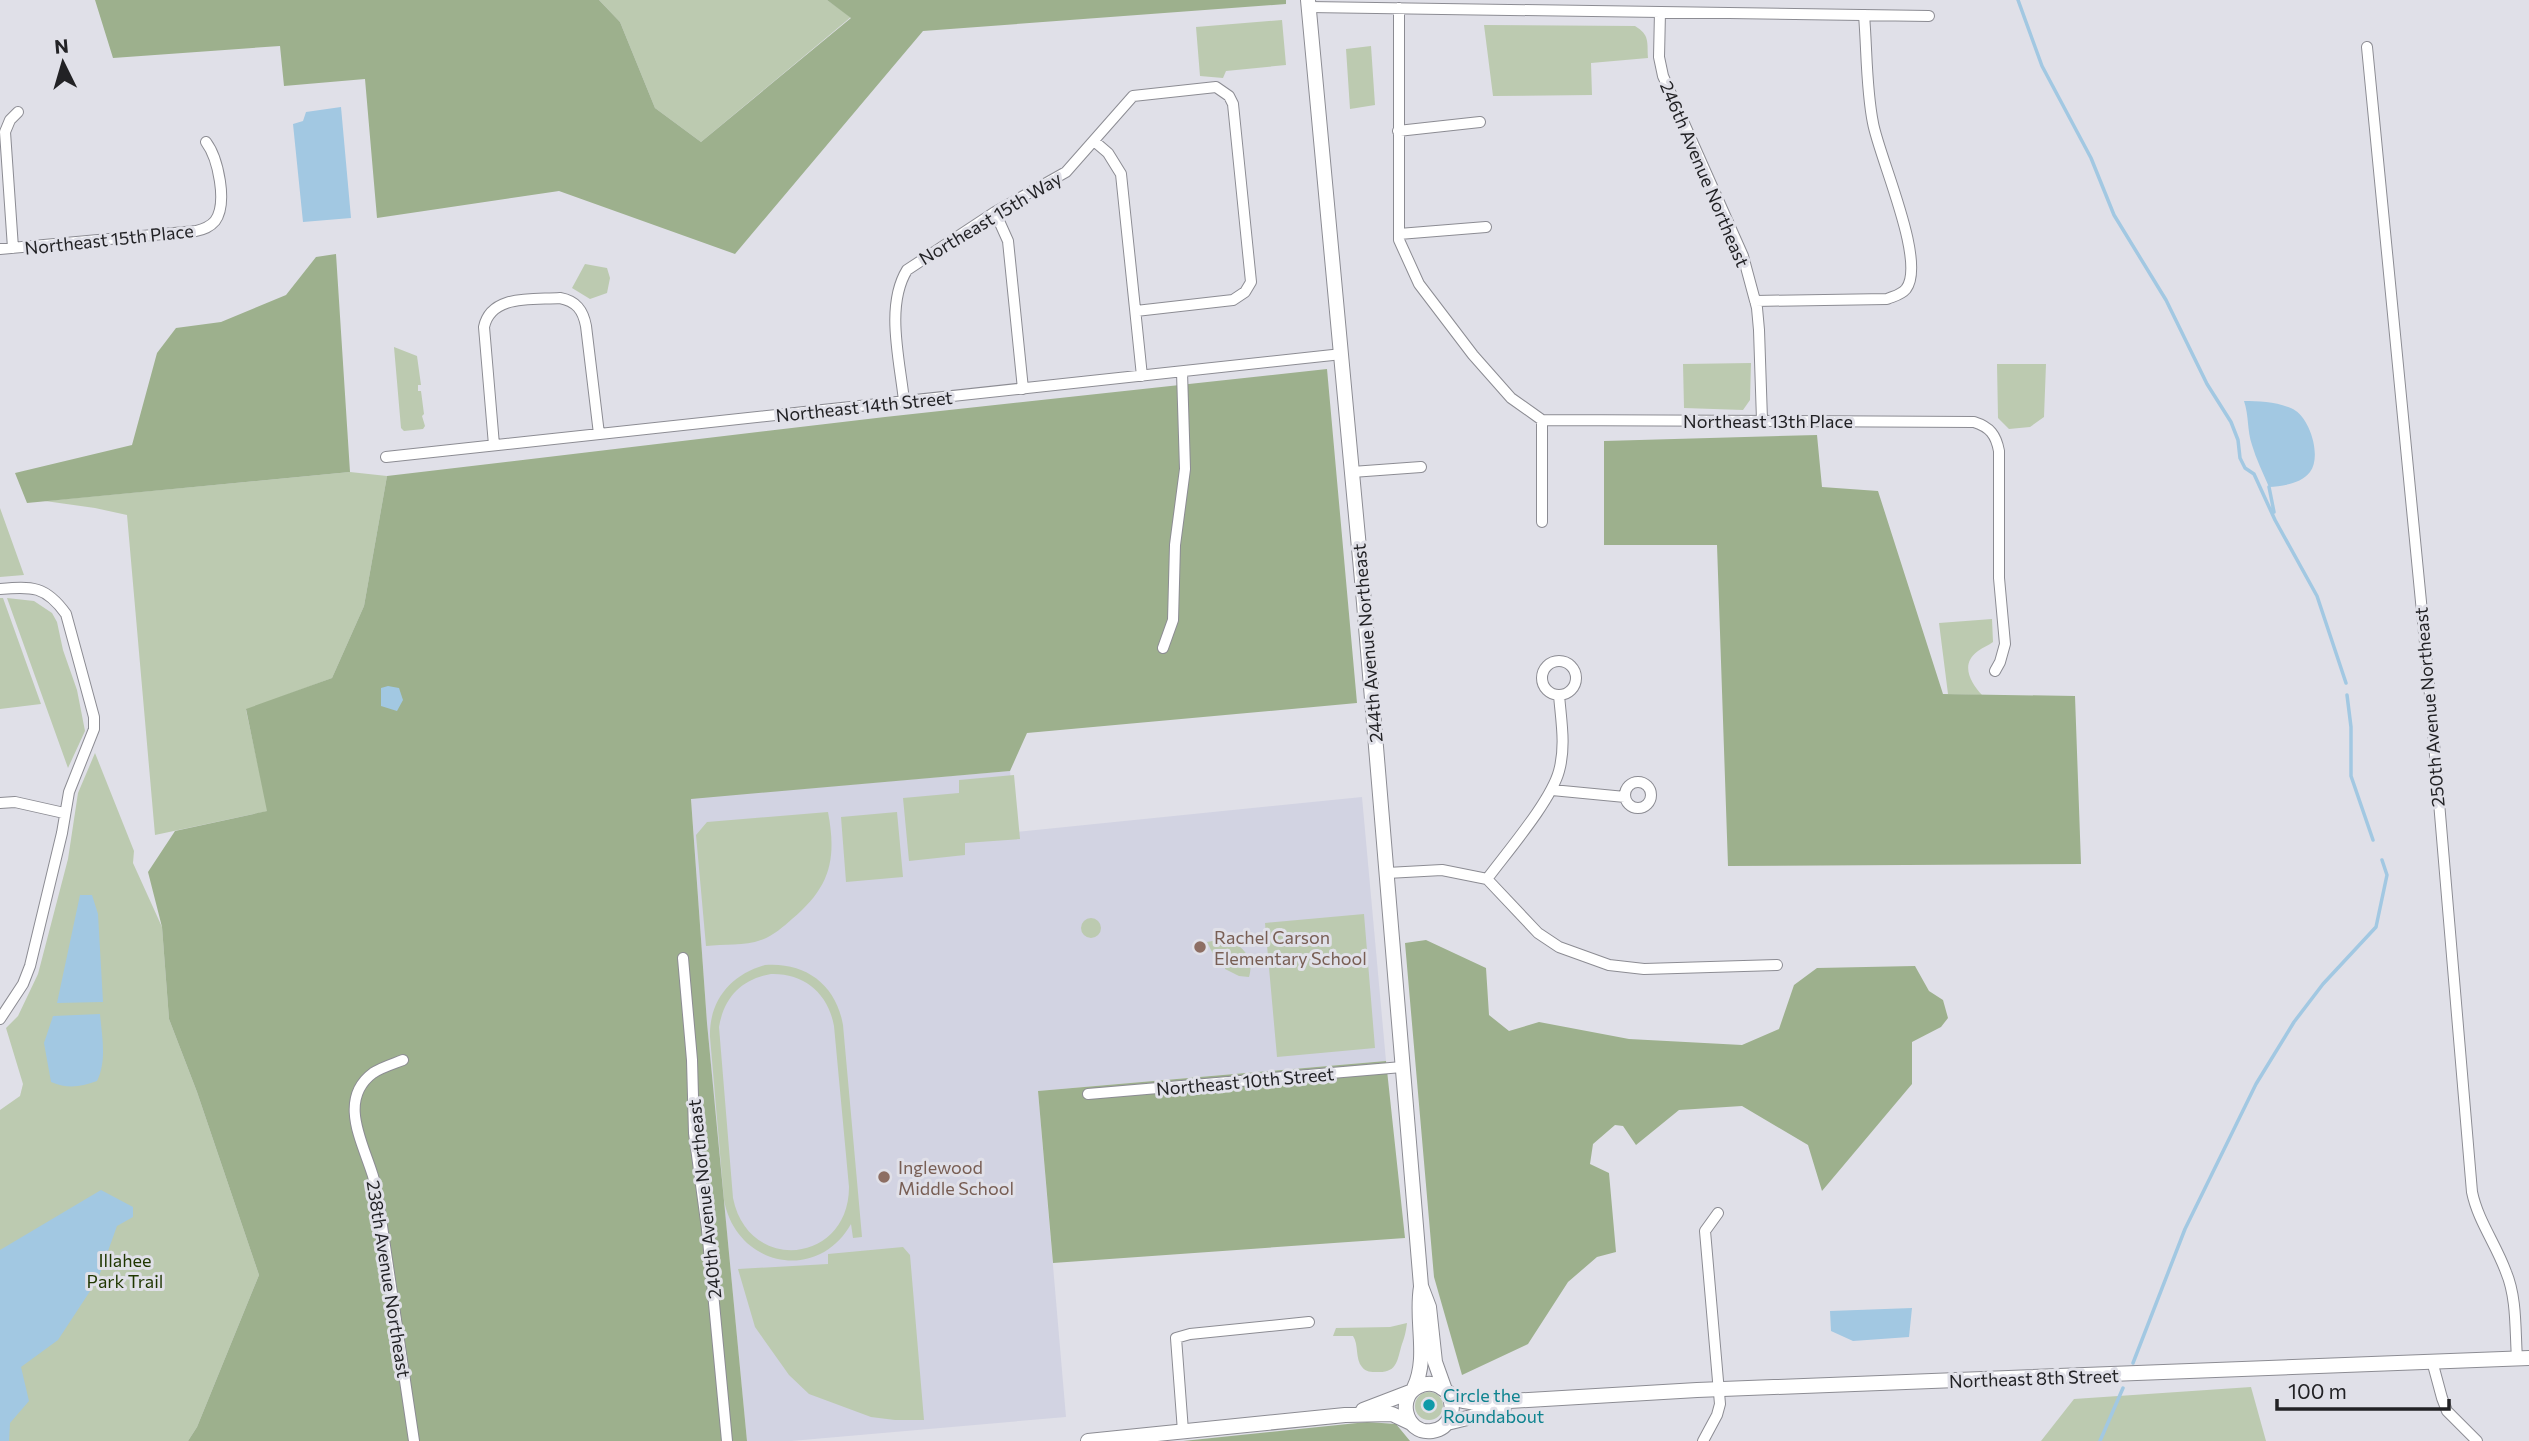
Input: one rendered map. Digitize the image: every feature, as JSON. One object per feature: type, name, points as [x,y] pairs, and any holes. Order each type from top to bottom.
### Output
[{"type":"street","points":[[1779,0],[1780,14]]},
{"type":"street","points":[[1309,4],[1399,8],[1929,16]]},
{"type":"street","name":"244th Avenue Northeast","points":[[1309,4],[1342,354],[1422,1286],[1429,1307],[1434,1355],[1447,1392]]},
{"type":"street","points":[[1399,8],[1399,240],[1419,284],[1473,355],[1511,398],[1542,420],[1542,522]]},
{"type":"street","name":"246th Avenue Northeast","points":[[1660,12],[1659,57],[1662,76],[1743,256],[1755,301],[1759,330],[1762,420]]},
{"type":"street","points":[[1755,301],[1887,299],[1899,295],[1908,287],[1911,267],[1909,240],[1878,146],[1872,119],[1864,15]]},
{"type":"street","name":"250th Avenue Northeast","points":[[2367,47],[2428,684],[2472,1192],[2480,1219],[2510,1284],[2523,1358]]},
{"type":"street","name":"Northeast 15th Way","points":[[904,401],[895,306],[899,283],[907,270],[995,212],[1066,172],[1133,96],[1207,87],[1222,91],[1233,104],[1251,282],[1245,292],[1233,300],[1136,311]]},
{"type":"street","points":[[13,248],[5,132],[10,120],[18,112]]},
{"type":"street","points":[[1398,131],[1480,122]]},
{"type":"street","points":[[1094,141],[1108,153],[1121,174],[1142,376]]},
{"type":"street","name":"Northeast 15th Place","points":[[0,249],[207,228],[220,210],[221,198],[217,163],[206,142]]},
{"type":"street","points":[[995,212],[1008,241],[1023,388]]},
{"type":"street","points":[[1399,234],[1486,227]]},
{"type":"street","points":[[494,445],[484,327],[486,316],[501,303],[560,298],[569,299],[579,306],[586,326],[599,434]]},
{"type":"street","name":"Northeast 14th Street","points":[[386,457],[1342,354]]},
{"type":"street","points":[[1163,648],[1173,620],[1175,545],[1185,469],[1182,372]]},
{"type":"street","name":"Northeast 13th Place","points":[[1542,420],[1975,422],[1985,425],[1991,430],[1999,451],[1999,578],[2005,644],[2000,662],[1994,671]]},
{"type":"street","points":[[1352,472],[1421,467]]},
{"type":"street","points":[[0,589],[35,588],[52,597],[66,614],[94,717],[94,729],[69,792],[62,833],[30,966],[23,984],[0,1019]]},
{"type":"street","points":[[1487,879],[1552,790],[1559,771],[1563,741],[1559,695]]},
{"type":"street","points":[[1552,790],[1625,797]]},
{"type":"street","points":[[0,803],[15,802],[64,813]]},
{"type":"street","points":[[1387,873],[1443,870],[1487,879],[1538,933],[1559,947],[1609,965],[1644,969],[1777,965]]},
{"type":"street","name":"240th Avenue Northeast","points":[[683,958],[692,1060],[694,1133],[707,1229],[727,1441]]},
{"type":"street","name":"238th Avenue Northeast","points":[[403,1060],[371,1074],[359,1090],[354,1105],[355,1125],[372,1172],[378,1199],[414,1441]]},
{"type":"street","name":"Northeast 10th Street","points":[[1088,1094],[1402,1067]]},
{"type":"street","points":[[1703,1441],[1720,1404],[1705,1231],[1718,1213]]},
{"type":"street","name":"244th Avenue Northeast","points":[[1412,1390],[1420,1376],[1422,1350],[1418,1307],[1422,1286]]},
{"type":"street","points":[[1183,1431],[1176,1338],[1190,1334],[1309,1322]]},
{"type":"street","name":"Northeast 8th Street","points":[[1447,1392],[1461,1401],[1477,1403],[1719,1390],[2523,1358]]},
{"type":"street","points":[[2432,1361],[2448,1411],[2477,1441]]},
{"type":"street","points":[[1088,1441],[1345,1415],[1392,1414],[1416,1431],[1441,1431],[1453,1408],[1447,1392],[1427,1383],[1345,1415]]},
{"type":"street","points":[[1412,1390],[1405,1405],[1408,1419],[1416,1431]]},
{"type":"street","name":"Northeast 8th Street","points":[[1441,1431],[1473,1415],[1526,1405],[1538,1400]]},
{"type":"shaded area","name":"Inglewood Middle School","points":[[1010,771],[1016,832],[1362,797],[1386,1061],[1038,1091],[1066,1417],[791,1441],[747,1441],[707,1023],[691,798]]},
{"type":"green space","points":[[95,0],[599,0],[620,22],[655,108],[701,142],[851,18],[827,0],[1286,0],[1286,4],[923,31],[735,254],[559,191],[377,218],[365,79],[284,86],[280,46],[113,58]]},
{"type":"green space","points":[[599,0],[827,0],[851,17],[701,142],[655,108],[620,22]]},
{"type":"green space","points":[[1282,20],[1286,65],[1226,71],[1223,78],[1200,76],[1196,27]]},
{"type":"green space","points":[[1484,25],[1635,26],[1645,36],[1648,58],[1591,63],[1592,95],[1493,96]]},
{"type":"green space","points":[[1371,46],[1375,105],[1350,109],[1346,49]]},
{"type":"green space","points":[[336,254],[350,472],[27,503],[15,473],[132,445],[157,353],[176,328],[221,322],[286,295],[316,257]]},
{"type":"green space","points":[[585,264],[607,268],[610,278],[607,293],[590,299],[572,288]]},
{"type":"green space","points":[[394,347],[417,356],[421,385],[418,385],[418,391],[421,391],[425,426],[423,429],[404,431],[401,428]]},
{"type":"green space","points":[[1751,363],[1750,400],[1743,410],[1684,408],[1683,364]]},
{"type":"green space","points":[[1997,364],[2046,364],[2044,417],[2030,427],[2009,429],[1998,418]]},
{"type":"green space","points":[[1327,369],[1357,703],[1027,733],[1010,771],[691,799],[707,1023],[747,1441],[188,1441],[197,1427],[259,1275],[197,1092],[169,1019],[162,927],[148,872],[175,831],[267,811],[246,709],[332,678],[364,606],[387,476],[885,417]]},
{"type":"green space","points":[[1817,435],[1822,487],[1878,491],[1943,694],[2075,696],[2081,864],[1728,866],[1717,545],[1604,545],[1604,441]]},
{"type":"green space","points":[[350,472],[387,476],[364,606],[332,678],[246,710],[268,811],[155,835],[127,515],[45,501]]},
{"type":"green space","points":[[0,508],[24,575],[0,577]]},
{"type":"green space","points":[[0,598],[3,598],[41,704],[0,709]]},
{"type":"green space","points":[[7,598],[34,601],[52,613],[57,622],[63,650],[77,690],[85,731],[68,768]]},
{"type":"green space","points":[[1992,619],[1993,642],[1973,656],[1968,667],[1971,679],[1982,695],[1948,694],[1939,623]]},
{"type":"green space","name":"Illahee Park Trail","points":[[95,753],[134,851],[133,863],[162,927],[169,1019],[197,1092],[259,1275],[197,1427],[188,1441],[0,1441],[0,1110],[20,1096],[23,1084],[6,1028],[18,1016],[38,974],[68,859],[78,793]]},
{"type":"green space","points":[[1014,775],[1020,839],[965,843],[965,855],[909,861],[903,798],[959,793],[959,780]]},
{"type":"green space","points":[[828,812],[832,844],[828,872],[815,896],[805,907],[774,934],[755,942],[706,946],[696,835],[707,822]]},
{"type":"green space","points":[[897,812],[903,877],[846,882],[841,817]]},
{"type":"green space","points":[[1364,914],[1375,1048],[1277,1057],[1265,923]]},
{"type":"green space","points":[[1091,918],[1098,921],[1101,928],[1098,935],[1091,938],[1084,935],[1081,928],[1084,921]]},
{"type":"green space","points":[[1223,939],[1236,944],[1245,952],[1250,963],[1249,977],[1239,976],[1225,969],[1224,958],[1213,954],[1207,942]]},
{"type":"green space","points":[[1426,940],[1486,968],[1489,1015],[1509,1031],[1539,1022],[1629,1039],[1742,1045],[1779,1029],[1794,985],[1817,968],[1915,966],[1929,991],[1943,1000],[1948,1018],[1941,1027],[1912,1042],[1912,1084],[1822,1191],[1808,1145],[1742,1106],[1679,1110],[1636,1145],[1623,1126],[1615,1125],[1593,1144],[1590,1164],[1609,1173],[1616,1252],[1597,1257],[1568,1282],[1528,1344],[1462,1375],[1434,1277],[1405,943]]},
{"type":"green space","points":[[765,965],[780,965],[793,967],[816,978],[833,998],[843,1025],[862,1237],[853,1238],[851,1224],[836,1243],[818,1255],[799,1260],[779,1259],[760,1252],[744,1240],[732,1222],[724,1200],[711,1024],[713,1012],[724,991],[753,969]],"holes":[[[761,976],[794,977],[813,987],[831,1014],[849,1187],[845,1213],[833,1232],[816,1244],[797,1250],[776,1248],[757,1239],[742,1223],[733,1198],[719,1027],[730,998],[743,985]]]},
{"type":"green space","points":[[1386,1061],[1405,1238],[1053,1263],[1038,1091]]},
{"type":"green space","points":[[903,1247],[910,1255],[924,1420],[871,1417],[809,1394],[789,1375],[755,1327],[738,1269],[828,1264],[828,1254]]},
{"type":"green space","points":[[1407,1323],[1396,1364],[1384,1372],[1369,1371],[1362,1367],[1353,1336],[1333,1336],[1336,1328],[1390,1327]]},
{"type":"green space","points":[[2251,1387],[2266,1441],[2041,1441],[2074,1399]]},
{"type":"green space","points":[[1429,1392],[1439,1396],[1443,1406],[1439,1416],[1429,1420],[1419,1416],[1415,1406],[1419,1396]]},
{"type":"green space","points":[[1367,1422],[1396,1424],[1410,1441],[1183,1441]]},
{"type":"water","points":[[341,107],[351,218],[303,222],[293,124],[303,121],[306,112]]},
{"type":"water","points":[[2244,401],[2281,405],[2293,409],[2305,420],[2315,457],[2306,476],[2291,484],[2269,487],[2252,445]]},
{"type":"water","points":[[381,688],[399,688],[403,700],[397,711],[381,706]]},
{"type":"water","points":[[80,895],[92,895],[98,914],[103,1002],[57,1003]]},
{"type":"water","points":[[100,1014],[103,1057],[97,1081],[74,1086],[51,1082],[44,1043],[53,1016]]},
{"type":"water","points":[[101,1190],[133,1207],[133,1217],[117,1226],[98,1279],[58,1340],[21,1367],[29,1401],[10,1423],[9,1441],[0,1441],[0,1250]]},
{"type":"water","points":[[1912,1308],[1909,1337],[1853,1341],[1831,1331],[1830,1311]]},
{"type":"waterway","points":[[2018,0],[2042,66],[2091,158],[2114,215],[2166,300],[2207,384],[2231,422],[2238,440],[2240,458],[2245,468],[2254,474],[2275,520]]},
{"type":"waterway","points":[[2269,487],[2274,512]]},
{"type":"waterway","points":[[2275,520],[2317,596],[2346,683]]},
{"type":"waterway","points":[[2347,695],[2351,727],[2351,776],[2373,840]]},
{"type":"waterway","points":[[2133,1363],[2185,1229],[2256,1084],[2294,1022],[2323,984],[2376,927],[2387,875],[2382,860]]},
{"type":"waterway","points":[[2100,1441],[2123,1388]]},
{"type":"place","name":"Rachel Carson Elementary School","points":[[1200,947]]},
{"type":"place","name":"Inglewood Middle School","points":[[884,1177]]},
{"type":"place","name":"Circle the Roundabout","points":[[1429,1405]]}]
